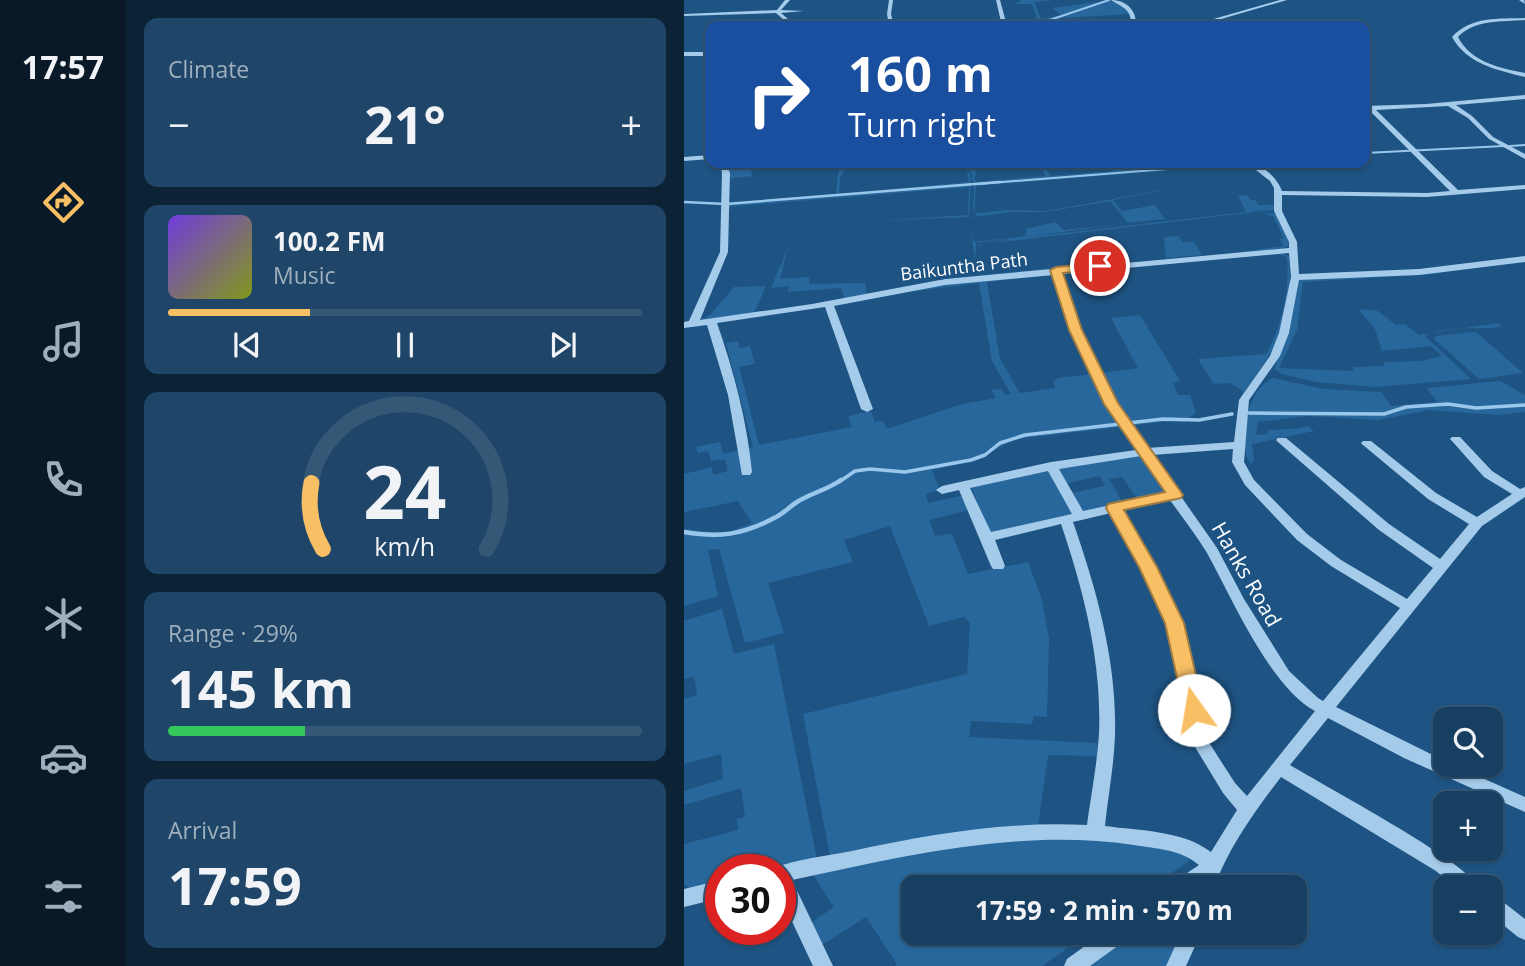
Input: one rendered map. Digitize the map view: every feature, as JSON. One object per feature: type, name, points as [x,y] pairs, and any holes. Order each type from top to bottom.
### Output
[{"type":"street","points":[[778,12],[788,0]]},
{"type":"street","points":[[891,0],[891,21]]},
{"type":"street","points":[[998,0],[1004,21]]},
{"type":"street","points":[[1113,0],[1132,11],[1135,21]]},
{"type":"street","points":[[1210,21],[1281,0]]},
{"type":"street","points":[[684,15],[802,11]]},
{"type":"street","points":[[778,12],[786,21]]},
{"type":"street","points":[[1525,19],[1480,23],[1459,32],[1455,37],[1461,48],[1475,58],[1492,67],[1525,75]]},
{"type":"street","points":[[684,54],[705,54]]},
{"type":"street","points":[[1370,108],[1451,105],[1525,97]]},
{"type":"street","points":[[1451,105],[1470,117],[1491,138],[1525,157]]},
{"type":"street","points":[[1370,110],[1456,192]]},
{"type":"street","points":[[684,159],[705,157]]},
{"type":"street","points":[[688,324],[724,252],[724,168]]},
{"type":"street","points":[[1257,168],[1273,180],[1279,193],[1278,211],[1292,242],[1295,277],[1284,333],[1276,356],[1244,400],[1238,462],[1248,481],[1302,537],[1336,563],[1408,606]]},
{"type":"street","points":[[1279,193],[1420,195],[1525,187]]},
{"type":"street","name":"Baikuntha Path","points":[[688,324],[829,304],[945,282],[1292,250]]},
{"type":"street","points":[[1295,277],[1419,272],[1523,260]]},
{"type":"street","name":"Hanks Road","points":[[1056,270],[1075,330],[1125,425],[1212,551],[1284,675],[1312,702],[1324,709]]},
{"type":"street","points":[[829,304],[867,409]]},
{"type":"street","points":[[711,321],[725,358],[743,435],[746,472]]},
{"type":"street","points":[[1209,875],[1247,809],[1279,766],[1440,566],[1477,523],[1522,493],[1488,474],[1456,439]]},
{"type":"street","points":[[1282,440],[1384,527],[1440,566]]},
{"type":"street","points":[[1367,443],[1432,496],[1477,523]]},
{"type":"street","points":[[942,490],[1051,466],[1144,452],[1238,445]]},
{"type":"street","points":[[1051,466],[1072,517],[1100,632],[1107,724],[1095,831]]},
{"type":"street","points":[[963,486],[998,566]]},
{"type":"street","points":[[987,537],[1175,495]]},
{"type":"street","points":[[1114,508],[1148,567],[1175,623],[1200,743],[1229,788],[1247,809]]},
{"type":"street","points":[[1324,709],[1410,753],[1525,805]]},
{"type":"street","points":[[1279,766],[1454,875]]},
{"type":"street","points":[[796,871],[1000,832],[1095,831],[1189,848],[1213,865]]},
{"type":"street","points":[[1199,875],[1213,865]]},
{"type":"street","points":[[684,898],[705,893]]},
{"type":"street","points":[[796,908],[823,966]]},
{"type":"street","points":[[1503,914],[1525,931]]},
{"type":"street","points":[[1074,966],[1103,945]]},
{"type":"street","points":[[1176,966],[1186,945]]},
{"type":"shaded area","points":[[1022,0],[1054,0],[1034,2],[1041,19],[1061,15],[1052,8],[1111,0],[1132,15],[1034,21],[1037,18],[1032,4],[1015,4]]},
{"type":"shaded area","points":[[725,168],[770,168],[751,171],[752,176],[727,179]]},
{"type":"shaded area","points":[[841,168],[845,168],[840,177],[839,194],[969,182],[968,168],[971,179],[969,217],[876,221],[968,215],[969,187],[725,207],[726,203],[836,194]]},
{"type":"shaded area","points":[[970,168],[974,168],[977,175],[974,176],[976,182],[1046,176],[1041,168],[1045,168],[1050,176],[1113,171],[1110,168],[1197,168],[976,186],[974,212],[974,186]]},
{"type":"shaded area","points":[[1196,184],[1113,200],[1122,211],[1155,205],[1165,219],[1128,223],[1110,201],[1046,212],[1014,212],[971,217],[978,215],[974,212],[1046,211]]},
{"type":"shaded area","points":[[1247,195],[1250,200],[1256,200],[1258,205],[1274,205],[1275,210],[1251,211],[1259,212],[988,243],[1007,239],[976,243],[975,261],[971,230],[974,242],[1026,236],[1026,229],[1055,222],[1064,230],[1120,224],[1020,238],[1246,212],[1238,196]]},
{"type":"shaded area","points":[[1265,213],[1276,214],[1289,242],[1287,247],[1232,253],[1283,246],[1280,239],[1284,239],[1273,216]]},
{"type":"shaded area","points":[[1179,236],[1182,242],[1194,242],[1202,255],[1166,258],[1164,237]]},
{"type":"shaded area","points":[[788,247],[780,279],[809,277],[809,284],[866,283],[866,294],[845,299],[841,288],[788,292],[789,286],[771,288]]},
{"type":"shaded area","points":[[979,247],[980,275],[1130,261],[985,276],[979,275]]},
{"type":"shaded area","points":[[1278,253],[1289,256],[1290,286],[1276,345],[1243,394],[1242,390],[1230,383],[1214,384],[1198,359],[1266,354],[1272,343],[1284,307],[1287,257],[1278,254],[1249,256]]},
{"type":"shaded area","points":[[1525,260],[1434,274],[1303,282],[1297,330],[1279,368],[1353,371],[1353,367],[1384,366],[1384,362],[1420,361],[1442,356],[1431,346],[1382,351],[1375,329],[1358,309],[1378,311],[1396,325],[1405,324],[1419,335],[1433,333],[1425,336],[1471,379],[1374,387],[1316,382],[1282,374],[1274,369],[1289,333],[1299,280]]},
{"type":"shaded area","points":[[1049,273],[1053,275],[987,282],[1000,359],[1020,393],[1055,388],[1053,382],[1058,378],[1091,374],[1122,427],[1015,439],[975,461],[932,470],[940,490],[926,494],[928,503],[965,495],[970,510],[929,520],[935,536],[952,534],[968,574],[1028,562],[1042,600],[1049,639],[1047,717],[1034,716],[1032,724],[971,721],[969,737],[1097,743],[1097,756],[1048,755],[1038,826],[830,856],[803,714],[967,674],[970,623],[964,617],[929,626],[890,526],[844,540],[853,562],[768,583],[784,633],[745,643],[719,549],[708,550],[718,596],[684,606],[684,529],[724,534],[752,523],[738,501],[684,512],[684,474],[712,467],[713,475],[728,471],[725,459],[711,461],[708,451],[698,453],[696,447],[720,442],[723,454],[753,447],[726,343],[738,341],[740,348],[750,346],[755,364],[739,367],[759,445],[852,427],[848,416],[871,411],[875,422],[883,421],[887,429],[962,404],[996,398],[991,390],[1001,389],[1005,395],[1011,394],[992,361],[979,283],[892,294],[915,288]]},
{"type":"shaded area","points":[[766,286],[754,313],[698,321],[710,315],[734,287]]},
{"type":"shaded area","points":[[1140,315],[1180,381],[1173,383],[1178,395],[1190,395],[1196,412],[1185,422],[1131,426],[1101,373],[1138,368],[1111,318]]},
{"type":"shaded area","points":[[1498,323],[1502,327],[1493,328],[1461,329]]},
{"type":"shaded area","points":[[1474,332],[1523,373],[1479,379],[1434,339],[1436,336]]},
{"type":"shaded area","points":[[1273,378],[1323,389],[1381,392],[1391,406],[1437,402],[1427,388],[1500,381],[1525,395],[1525,412],[1498,415],[1429,410],[1378,420],[1308,416],[1258,422],[1256,435],[1267,434],[1268,430],[1308,426],[1314,431],[1252,444],[1254,459],[1251,464],[1244,444],[1247,417],[1257,393]]},
{"type":"shaded area","points":[[1138,449],[1167,492],[1138,500],[1122,477],[1109,479],[1123,503],[1081,513],[1071,493],[1105,486],[1100,476],[1064,484],[1057,466]]},
{"type":"shaded area","points":[[1047,467],[1072,509],[1072,515],[990,534],[971,487]]},
{"type":"shaded area","points":[[722,609],[734,654],[774,644],[817,859],[796,865],[796,854],[705,854],[705,886],[691,889],[684,884],[684,844],[738,830],[737,819],[745,817],[741,788],[684,805],[684,791],[723,779],[721,754],[684,764],[684,699],[697,695],[694,676],[684,679],[684,621]]},
{"type":"shaded area","points":[[1114,838],[1188,855],[1189,861],[1169,875],[901,875],[901,945],[1072,945],[1042,966],[894,966],[897,964],[866,917],[820,946],[809,924],[834,907],[812,873],[984,839]]},
{"type":"shaded area","points":[[1118,945],[1176,945],[1166,966],[1090,966]]},
{"type":"waterway","points":[[1047,21],[1109,0]]},
{"type":"waterway","points":[[1510,146],[1525,145]]},
{"type":"waterway","points":[[1370,153],[1504,146]]},
{"type":"waterway","points":[[978,184],[1179,168]]},
{"type":"waterway","points":[[684,202],[726,204],[1000,182]]},
{"type":"waterway","points":[[1249,413],[1384,414],[1406,407],[1448,404],[1476,408],[1525,405]]},
{"type":"waterway","points":[[839,482],[855,471],[870,469],[905,472],[971,460],[985,455],[1000,443],[1025,435],[1163,419],[1199,420],[1232,414]]},
{"type":"waterway","points":[[684,532],[719,535],[752,528],[841,480]]},
{"type":"route","points":[[1100,266],[1056,270],[1075,330],[1111,404],[1175,495],[1114,508],[1139,550],[1175,623],[1194,710]]}]
